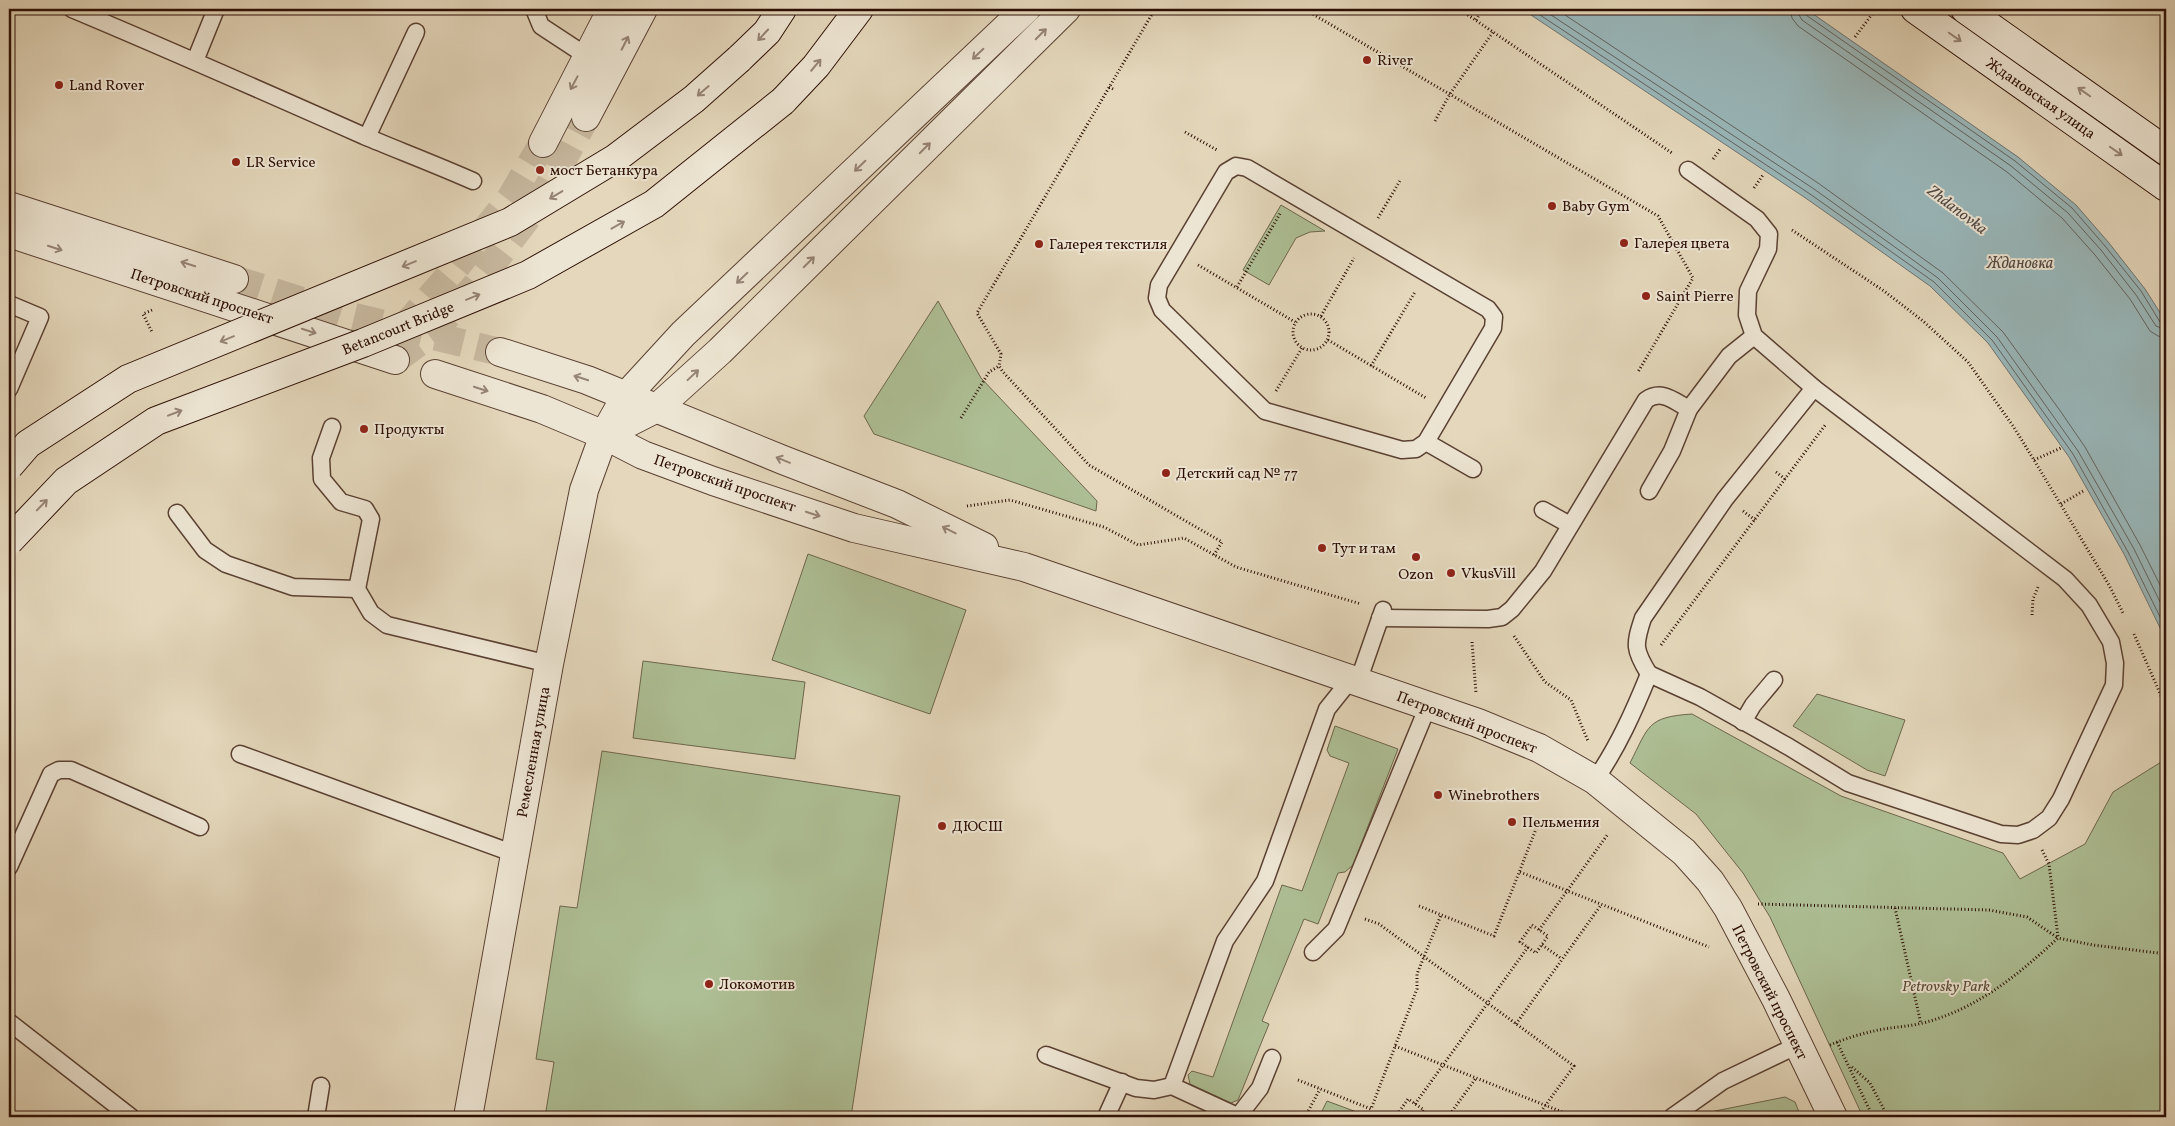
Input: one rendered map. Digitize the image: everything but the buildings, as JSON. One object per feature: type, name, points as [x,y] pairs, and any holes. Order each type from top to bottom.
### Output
[{"type":"street","points":[[543,143],[612,9]]},
{"type":"street","points":[[586,117],[642,9]]},
{"type":"street","points":[[9,466],[28,444],[128,379],[510,222],[616,158],[694,99],[767,32],[782,9]]},
{"type":"street","name":"Betancourt Bridge","points":[[9,540],[66,481],[156,421],[363,342],[528,275],[654,204],[783,101],[816,66],[859,9]]},
{"type":"street","name":"Ремесленная улица","points":[[468,1117],[549,664],[584,490],[604,435],[626,396],[684,334],[1026,9]]},
{"type":"street","points":[[604,435],[657,408],[720,351],[1066,9]]},
{"type":"street","name":"Ждановская улица","points":[[1915,9],[2165,188]]},
{"type":"street","name":"Ждановская улица","points":[[1965,9],[2166,151]]},
{"type":"street","name":"Петровский проспект","points":[[9,206],[234,279]]},
{"type":"street","name":"Петровский проспект","points":[[9,233],[395,360]]},
{"type":"street","name":"Петровский проспект","points":[[500,352],[587,380],[897,504],[1024,567]]},
{"type":"street","name":"Петровский проспект","points":[[435,374],[542,409],[686,472],[854,528],[1024,567],[1478,723],[1539,748],[1595,780],[1684,852],[1710,881],[1739,929],[1833,1117]]},
{"type":"lane","points":[[72,9],[473,181]]},
{"type":"lane","points":[[195,61],[216,9]]},
{"type":"lane","points":[[534,9],[540,26],[576,49],[589,54]]},
{"type":"lane","points":[[367,137],[416,32]]},
{"type":"lane","points":[[1236,166],[1246,168],[1292,194],[1488,309],[1494,317],[1493,328],[1426,442],[1416,449],[1402,450],[1264,411],[1162,310],[1157,298],[1160,285],[1226,172],[1236,166]]},
{"type":"lane","points":[[1688,170],[1757,219],[1769,234],[1768,249],[1748,291],[1747,315],[1754,336],[1814,388],[2065,579],[2089,605],[2111,642],[2115,663],[2114,685],[2061,799],[2049,818],[2033,830],[2018,835],[2001,834],[1848,783],[1700,697],[1649,674],[1638,656],[1637,637],[1643,618],[1726,499],[1814,388]]},
{"type":"lane","points":[[9,304],[40,317],[9,389]]},
{"type":"lane","points":[[1649,491],[1672,451],[1689,409],[1729,356],[1754,336]]},
{"type":"lane","points":[[1172,1086],[1225,941],[1265,881],[1327,708],[1354,681],[1381,614],[1470,619],[1502,617],[1512,609],[1543,571],[1570,525],[1582,510],[1646,400],[1655,394],[1665,395],[1689,409]]},
{"type":"lane","points":[[332,427],[322,458],[322,479],[341,502],[365,509],[371,518],[357,589],[371,613],[387,625],[549,664]]},
{"type":"lane","points":[[1426,442],[1473,469]]},
{"type":"lane","points":[[1543,510],[1570,525]]},
{"type":"lane","points":[[177,513],[204,550],[226,564],[293,587],[357,589]]},
{"type":"lane","points":[[1595,780],[1608,762],[1628,726],[1649,674]]},
{"type":"lane","points":[[1744,722],[1753,705],[1774,680]]},
{"type":"lane","points":[[1313,952],[1336,929],[1428,706]]},
{"type":"lane","points":[[240,754],[515,854]]},
{"type":"lane","points":[[9,867],[51,774],[59,770],[71,770],[200,827]]},
{"type":"lane","points":[[9,1022],[131,1117]]},
{"type":"lane","points":[[1672,1117],[1723,1081],[1798,1045]]},
{"type":"lane","points":[[1046,1055],[1136,1088],[1154,1090],[1172,1086],[1235,1115],[1240,1114],[1260,1088],[1272,1058]]},
{"type":"lane","points":[[1106,1117],[1122,1082]]},
{"type":"lane","points":[[316,1117],[322,1086]]},
{"type":"path","points":[[961,418],[989,372],[999,366],[1001,354],[977,313],[1155,9]]},
{"type":"path","points":[[1304,9],[1658,216],[1693,278],[1638,372]]},
{"type":"path","points":[[1460,9],[1678,156],[1688,170]]},
{"type":"path","points":[[1476,20],[1483,9]]},
{"type":"path","points":[[1855,37],[1876,9]]},
{"type":"path","points":[[1435,121],[1450,94],[1493,32]]},
{"type":"path","points":[[1109,87],[1115,90]]},
{"type":"path","points":[[1186,132],[1217,150],[1236,166]]},
{"type":"path","points":[[1712,161],[1721,148]]},
{"type":"path","points":[[1753,189],[1763,175]]},
{"type":"path","points":[[1237,287],[1292,194]]},
{"type":"path","points":[[1769,234],[1790,230],[1884,291],[1928,326],[1968,362],[2013,426],[2034,460],[2125,617]]},
{"type":"path","points":[[1178,253],[1295,322]]},
{"type":"path","points":[[1372,366],[1426,272]]},
{"type":"path","points":[[1312,313],[1321,316],[1327,322],[1330,331],[1328,340],[1321,348],[1311,350],[1302,348],[1295,341],[1292,331],[1295,322],[1302,315],[1312,313]]},
{"type":"path","points":[[143,314],[152,332]]},
{"type":"path","points":[[1328,340],[1445,409]]},
{"type":"path","points":[[1264,411],[1302,348]]},
{"type":"path","points":[[999,366],[1090,465],[1222,542],[1214,555]]},
{"type":"path","points":[[1649,674],[1661,644],[1839,407]]},
{"type":"path","points":[[2034,460],[2061,448]]},
{"type":"path","points":[[2061,504],[2085,490]]},
{"type":"path","points":[[963,506],[1010,500],[1104,527],[1138,545],[1184,538],[1236,568],[1381,614]]},
{"type":"path","points":[[1502,617],[1545,682],[1571,700],[1591,749]]},
{"type":"path","points":[[1470,619],[1478,723]]},
{"type":"path","points":[[2133,632],[2166,707]]},
{"type":"path","points":[[1419,906],[1494,936],[1540,819]]},
{"type":"path","points":[[2033,830],[2049,864],[2058,938]]},
{"type":"path","points":[[1540,930],[1608,834]]},
{"type":"path","points":[[1520,872],[1709,947]]},
{"type":"path","points":[[1755,904],[1988,910],[2027,916],[2058,938],[2093,945],[2166,954]]},
{"type":"path","points":[[1516,1024],[1602,905]]},
{"type":"path","points":[[1895,908],[1921,1024]]},
{"type":"path","points":[[1298,1080],[1370,1108],[1417,989],[1417,974],[1440,915]]},
{"type":"path","points":[[1378,924],[1574,1066],[1538,1117]]},
{"type":"path","points":[[1532,925],[1548,936],[1542,945],[1536,953],[1520,942],[1532,925]]},
{"type":"path","points":[[1825,1047],[1873,1031],[1921,1024],[1951,1015],[1982,999],[2028,966],[2058,938]]},
{"type":"path","points":[[1542,945],[1562,959]]},
{"type":"path","points":[[1415,1104],[1528,947]]},
{"type":"path","points":[[1837,1042],[1873,1117]]},
{"type":"path","points":[[1395,1046],[1576,1117]]},
{"type":"path","points":[[1849,1065],[1870,1083],[1888,1117]]},
{"type":"path","points":[[1448,1117],[1476,1078]]},
{"type":"path","points":[[1305,1117],[1320,1089]]},
{"type":"path","points":[[1399,1117],[1396,1115],[1408,1099],[1424,1110],[1419,1117]]},
{"type":"green space","points":[[1281,205],[1325,231],[1310,232],[1296,238],[1269,285],[1243,270]]},
{"type":"green space","points":[[938,301],[981,378],[1097,501],[1096,511],[874,434],[864,416]]},
{"type":"green space","points":[[808,554],[966,610],[930,714],[772,660]]},
{"type":"green space","points":[[643,661],[805,682],[795,759],[633,738]]},
{"type":"green space","points":[[1817,694],[1905,720],[1885,776],[1867,770],[1793,726]]},
{"type":"green space","name":"Petrovsky Park","points":[[1692,714],[1841,796],[2003,853],[2020,879],[2085,844],[2113,792],[2166,759],[2166,1117],[1863,1117],[1770,917],[1743,873],[1696,814],[1630,763],[1641,740],[1651,726],[1666,718]]},
{"type":"green space","points":[[1335,726],[1398,749],[1353,865],[1345,872],[1338,873],[1318,924],[1304,919],[1262,1021],[1269,1024],[1238,1100],[1231,1103],[1190,1084],[1188,1075],[1192,1071],[1213,1077],[1282,885],[1302,891],[1349,763],[1330,756],[1327,750]]},
{"type":"green space","name":"Локомотив","points":[[602,751],[900,796],[851,1117],[545,1117],[554,1062],[536,1059],[560,906],[577,908]]},
{"type":"green space","points":[[1785,1097],[1795,1102],[1801,1117],[1706,1117],[1715,1111]]},
{"type":"green space","points":[[1327,1101],[1370,1117],[1319,1117]]},
{"type":"water","name":"Ждановка","points":[[1522,9],[1806,9],[2018,157],[2076,205],[2145,289],[2166,322],[2166,640],[2124,554],[2069,457],[1988,343],[1930,286],[1807,199]]},
{"type":"tunnel","points":[[395,360],[429,335],[472,290],[541,200],[586,117]]},
{"type":"tunnel","points":[[402,330],[448,277],[510,199],[543,143]]},
{"type":"tunnel","points":[[234,279],[342,314],[500,352]]},
{"type":"place","name":"River","points":[[1367,60]]},
{"type":"place","name":"Land Rover","points":[[59,85]]},
{"type":"place","name":"LR Service","points":[[236,162]]},
{"type":"place","name":"мост Бетанкура","points":[[540,170]]},
{"type":"place","name":"Baby Gym","points":[[1552,206]]},
{"type":"place","name":"Галерея цвета","points":[[1624,243]]},
{"type":"place","name":"Галерея текстиля","points":[[1039,244]]},
{"type":"place","name":"Saint Pierre","points":[[1646,296]]},
{"type":"place","name":"Продукты","points":[[364,429]]},
{"type":"place","name":"Детский сад № 77","points":[[1166,473]]},
{"type":"place","name":"Тут и там","points":[[1322,548]]},
{"type":"place","name":"Ozon","points":[[1416,557]]},
{"type":"place","name":"VkusVill","points":[[1451,573]]},
{"type":"place","name":"Winebrothers","points":[[1438,795]]},
{"type":"place","name":"Пельмения","points":[[1512,822]]},
{"type":"place","name":"ДЮСШ","points":[[942,826]]},
{"type":"place","name":"Локомотив","points":[[709,984]]},
{"type":"water label","name":"Zhdanovka","points":[[1958,209]]}]
